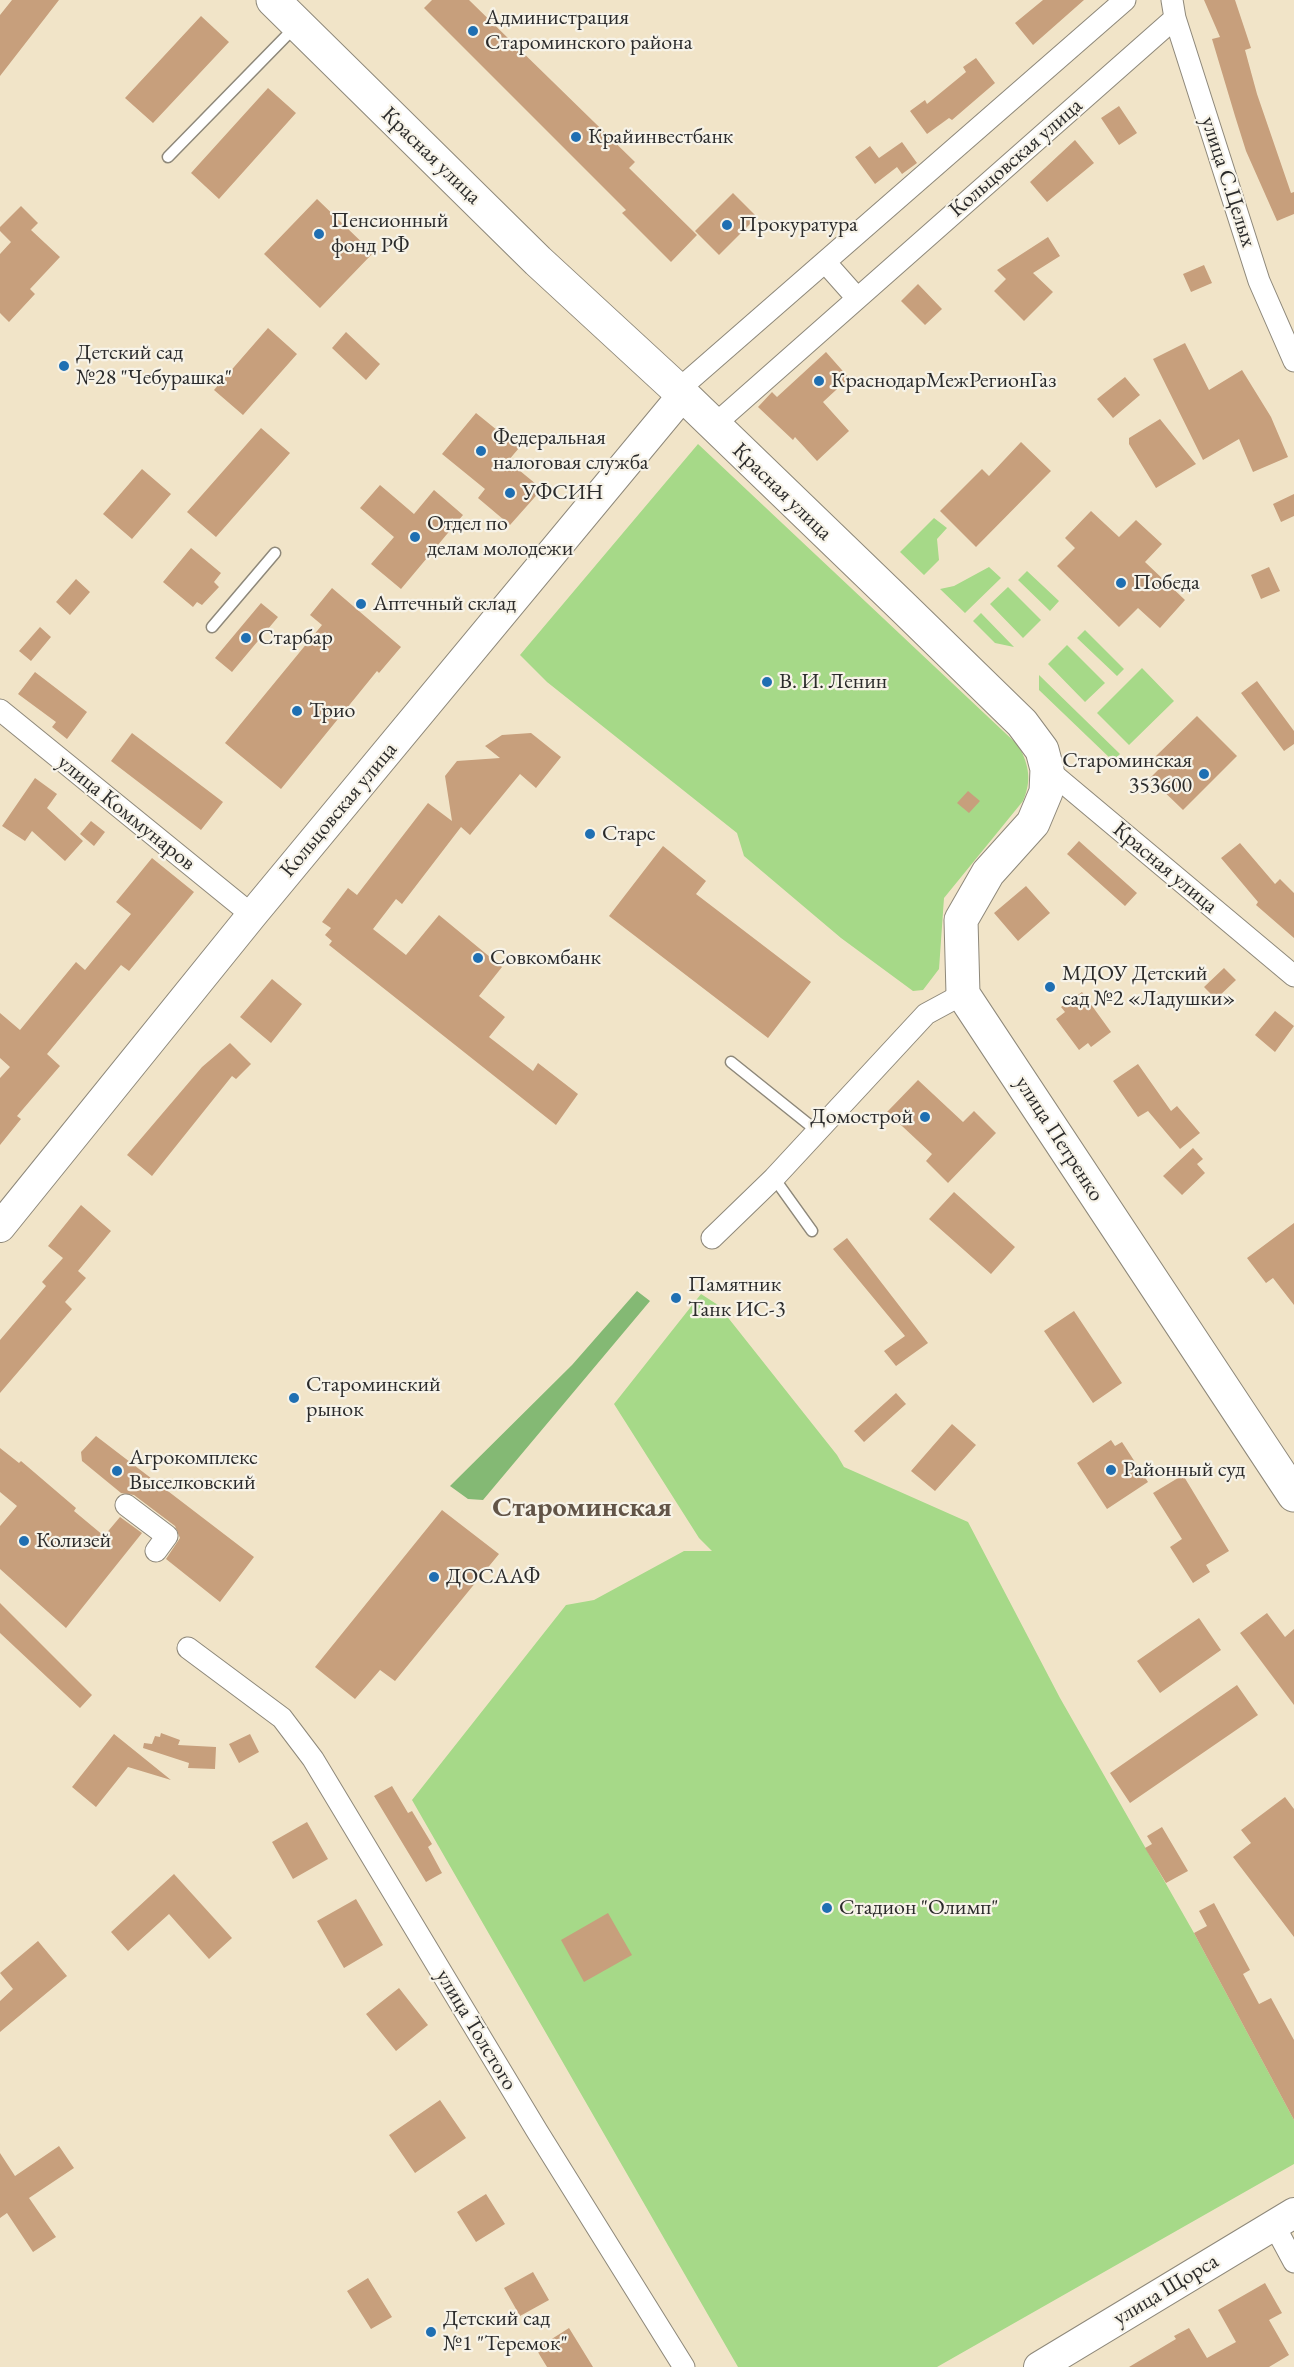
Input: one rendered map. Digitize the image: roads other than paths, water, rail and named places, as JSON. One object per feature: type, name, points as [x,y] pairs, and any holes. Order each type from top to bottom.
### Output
[{"type":"main road","name":"Красная улица","points":[[273,0],[538,261],[680,393],[1022,723],[1042,750],[1047,769]]},
{"type":"main road","name":"Кольцовская улица","points":[[0,1227],[252,915],[680,393]]},
{"type":"main road","points":[[963,994],[961,920],[988,873],[1033,824],[1046,792],[1047,769]]},
{"type":"main road","name":"улица Петренко","points":[[963,994],[1294,1495]]},
{"type":"main road","name":"улица Щорса","points":[[1039,2367],[1284,2219]]},
{"type":"street","name":"Кольцовская улица","points":[[680,393],[825,262],[1125,0]]},
{"type":"street","name":"Кольцовская улица","points":[[713,426],[1174,9]]},
{"type":"street","name":"улица С.Целых","points":[[1174,9],[1259,281],[1294,361]]},
{"type":"street","points":[[825,262],[857,298]]},
{"type":"street","name":"улица Коммунаров","points":[[0,710],[252,915]]},
{"type":"street","name":"Красная улица","points":[[1047,769],[1294,976]]},
{"type":"street","points":[[712,1238],[774,1178],[926,1014],[963,994]]},
{"type":"street","points":[[126,1505],[167,1536],[156,1551]]},
{"type":"street","name":"улица Толстого","points":[[183,1654],[282,1718],[313,1760],[537,2131],[684,2367]]},
{"type":"street","points":[[1284,2219],[1294,2262]]},
{"type":"lane","points":[[168,158],[297,24]]},
{"type":"lane","points":[[212,627],[275,553]]},
{"type":"lane","points":[[731,1062],[817,1131]]},
{"type":"lane","points":[[774,1178],[812,1231]]},
{"type":"place","name":"Администрация Староминского района","points":[[473,31]]},
{"type":"place","name":"Крайинвестбанк","points":[[576,137]]},
{"type":"place","name":"Прокуратура","points":[[727,225]]},
{"type":"place","name":"Пенсионный фонд РФ","points":[[319,234]]},
{"type":"place","name":"Детский сад №28 \"Чебурашка\"","points":[[64,366]]},
{"type":"place","name":"КраснодарМежРегионГаз","points":[[819,381]]},
{"type":"place","name":"Федеральная налоговая служба","points":[[481,451]]},
{"type":"place","name":"УФСИН","points":[[510,493]]},
{"type":"place","name":"Отдел по делам молодежи","points":[[415,537]]},
{"type":"place","name":"Победа","points":[[1121,583]]},
{"type":"place","name":"Аптечный склад","points":[[361,604]]},
{"type":"place","name":"Старбар","points":[[246,638]]},
{"type":"place","name":"В. И. Ленин","points":[[767,682]]},
{"type":"place","name":"Трио","points":[[297,711]]},
{"type":"place","name":"Староминская 353600","points":[[1204,774]]},
{"type":"place","name":"Старс","points":[[590,834]]},
{"type":"place","name":"Совкомбанк","points":[[478,958]]},
{"type":"place","name":"МДОУ Детский сад №2 «Ладушки»","points":[[1050,987]]},
{"type":"place","name":"Домострой","points":[[925,1117]]},
{"type":"place","name":"Памятник Танк ИС-3","points":[[676,1298]]},
{"type":"place","name":"Староминский рынок","points":[[294,1398]]},
{"type":"place","name":"Районный суд","points":[[1111,1470]]},
{"type":"place","name":"Агрокомплекс Выселковский","points":[[117,1471]]},
{"type":"place","name":"Колизей","points":[[24,1541]]},
{"type":"place","name":"ДОСААФ","points":[[434,1577]]},
{"type":"place","name":"Стадион \"Олимп\"","points":[[827,1908]]},
{"type":"place","name":"Детский сад №1 \"Теремок\"","points":[[431,2332]]},
{"type":"district","name":"Староминская","points":[[582,1508]]}]
